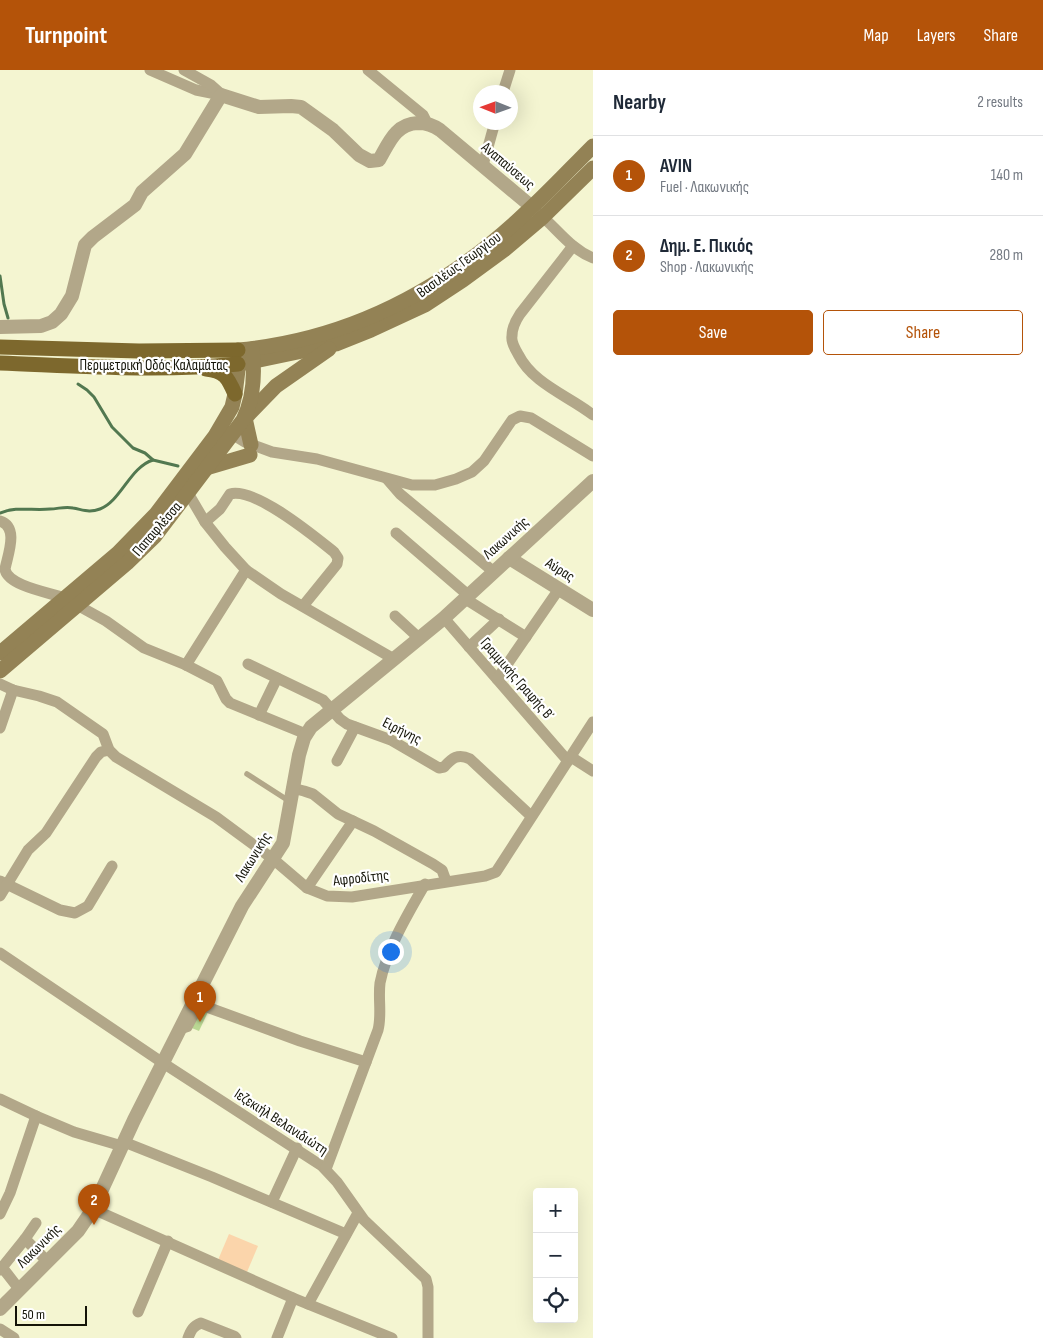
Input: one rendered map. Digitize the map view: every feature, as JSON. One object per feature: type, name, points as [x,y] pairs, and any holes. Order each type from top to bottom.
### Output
[{"type":"main road","name":"Βασιλέως Γεωργίου","points":[[336,344],[408,314],[440,296],[498,255],[538,212],[593,146]]},
{"type":"main road","name":"Βασιλέως Γεωργίου","points":[[245,356],[332,332],[367,319],[408,300],[459,268],[499,236],[538,212],[593,168]]},
{"type":"main road","name":"Περιμετρική Οδός Καλαμάτας","points":[[0,363],[195,367],[245,356],[336,344]]},
{"type":"main road","points":[[206,468],[251,450],[244,419],[276,386],[336,344]]},
{"type":"main road","name":"Περιμετρική Οδός Καλαμάτας","points":[[0,347],[245,356]]},
{"type":"main road","name":"Παπαφλέσσα","points":[[0,653],[127,563],[166,522],[206,468],[223,435],[236,394],[245,356]]},
{"type":"main road","name":"Παπαφλέσσα","points":[[0,671],[145,526],[223,435],[244,419],[251,398],[245,356]]},
{"type":"main road","points":[[195,367],[222,373],[230,382],[236,394]]},
{"type":"street","points":[[150,70],[196,90],[221,95],[255,106],[301,107],[333,130],[359,154],[370,161],[378,160],[389,140],[398,130],[411,124],[427,123]]},
{"type":"street","points":[[184,70],[210,85],[221,95]]},
{"type":"street","points":[[368,70],[422,116],[427,123]]},
{"type":"street","points":[[505,85],[510,70]]},
{"type":"street","points":[[0,327],[41,326],[52,322],[61,314],[72,296],[84,245],[93,236],[135,205],[142,192],[185,154],[221,95]]},
{"type":"street","name":"Αναπαύσεως","points":[[427,123],[440,130],[483,165],[538,212],[573,246],[593,258]]},
{"type":"street","points":[[483,165],[493,130]]},
{"type":"street","points":[[573,246],[520,314],[514,324],[511,336],[523,364],[534,376],[593,415]]},
{"type":"street","points":[[223,435],[251,450],[317,459],[412,485],[435,485],[472,472],[484,461],[512,420],[520,416],[531,418],[593,456]]},
{"type":"street","points":[[386,479],[400,494],[494,572]]},
{"type":"street","name":"Λακωνικής","points":[[0,1309],[78,1231],[93,1209],[122,1144],[242,906],[285,840],[291,795],[299,755],[306,734],[313,725],[444,618],[593,481]]},
{"type":"street","points":[[188,493],[204,522],[246,570],[265,584],[394,659]]},
{"type":"street","points":[[204,522],[220,509],[230,494],[239,493],[279,510],[334,552],[338,558],[337,564],[303,606]]},
{"type":"street","points":[[0,521],[6,523],[10,528],[11,534],[5,569],[5,574],[10,579],[19,584],[71,601],[106,621],[144,648],[186,665],[219,682],[226,699],[230,703],[306,734]]},
{"type":"street","points":[[396,533],[466,596],[526,637]]},
{"type":"street","name":"Αύρας","points":[[509,558],[593,609]]},
{"type":"street","points":[[186,665],[246,570]]},
{"type":"street","points":[[497,679],[559,589]]},
{"type":"street","points":[[395,616],[420,639]]},
{"type":"street","name":"Γραμμικής Γραφής Β΄","points":[[444,618],[570,759],[593,771]]},
{"type":"street","points":[[469,647],[499,619]]},
{"type":"street","name":"Ειρήνης","points":[[248,664],[321,699],[342,721],[391,740],[439,768],[444,767],[450,759],[456,756],[470,758],[531,816]]},
{"type":"street","points":[[258,715],[277,678]]},
{"type":"street","name":"Αφροδίτης","points":[[0,684],[13,690],[56,702],[103,734],[109,750],[124,763],[216,817],[273,859],[307,888],[327,896],[346,898],[485,876],[496,872],[593,722]]},
{"type":"street","points":[[0,728],[13,690]]},
{"type":"street","points":[[337,761],[355,727]]},
{"type":"street","points":[[0,896],[4,883],[28,850],[46,833],[96,757],[101,752],[109,750]]},
{"type":"street","points":[[291,795],[313,794],[338,814],[438,868],[443,873],[446,881]]},
{"type":"street","points":[[307,888],[353,821]]},
{"type":"street","points":[[4,883],[60,910],[75,913],[88,906],[112,866]]},
{"type":"street","points":[[326,1169],[379,1028],[380,986],[383,972],[404,922],[425,884]]},
{"type":"street","name":"Ιεζεκιήλ Βελανιδιώτη","points":[[0,953],[163,1063],[314,1159],[326,1169],[358,1213],[423,1275],[428,1287],[428,1338]]},
{"type":"street","points":[[193,1003],[366,1062]]},
{"type":"street","points":[[0,1098],[74,1132],[122,1144],[212,1176],[346,1234]]},
{"type":"street","points":[[0,1214],[10,1193],[36,1116]]},
{"type":"street","points":[[272,1202],[297,1148]]},
{"type":"street","points":[[93,1209],[293,1298],[392,1338]]},
{"type":"street","points":[[308,1304],[358,1213]]},
{"type":"street","points":[[19,1289],[1,1268],[36,1223]]},
{"type":"street","points":[[25,1239],[47,1261]]},
{"type":"street","points":[[138,1312],[168,1241]]},
{"type":"street","points":[[277,1338],[293,1298]]},
{"type":"street","points":[[188,1338],[192,1329],[201,1323],[236,1338]]},
{"type":"street","points":[[0,1329],[14,1338]]},
{"type":"lane","points":[[247,774],[291,795]]},
{"type":"shaded area","points":[[229,1234],[258,1246],[247,1272],[218,1260]]},
{"type":"building","points":[[196,1007],[208,1012],[199,1031],[187,1026]]},
{"type":"waterway","points":[[0,276],[8,318]]},
{"type":"waterway","points":[[78,384],[94,397],[112,427],[133,448],[145,453],[153,460],[178,466]]},
{"type":"waterway","points":[[0,513],[19,509],[67,507],[90,511],[100,509],[114,499],[138,469],[153,460]]},
{"type":"place","name":"AVIN","points":[[200,1022]]},
{"type":"place","name":"Δημ. Ε. Πικιός","points":[[94,1225]]}]
